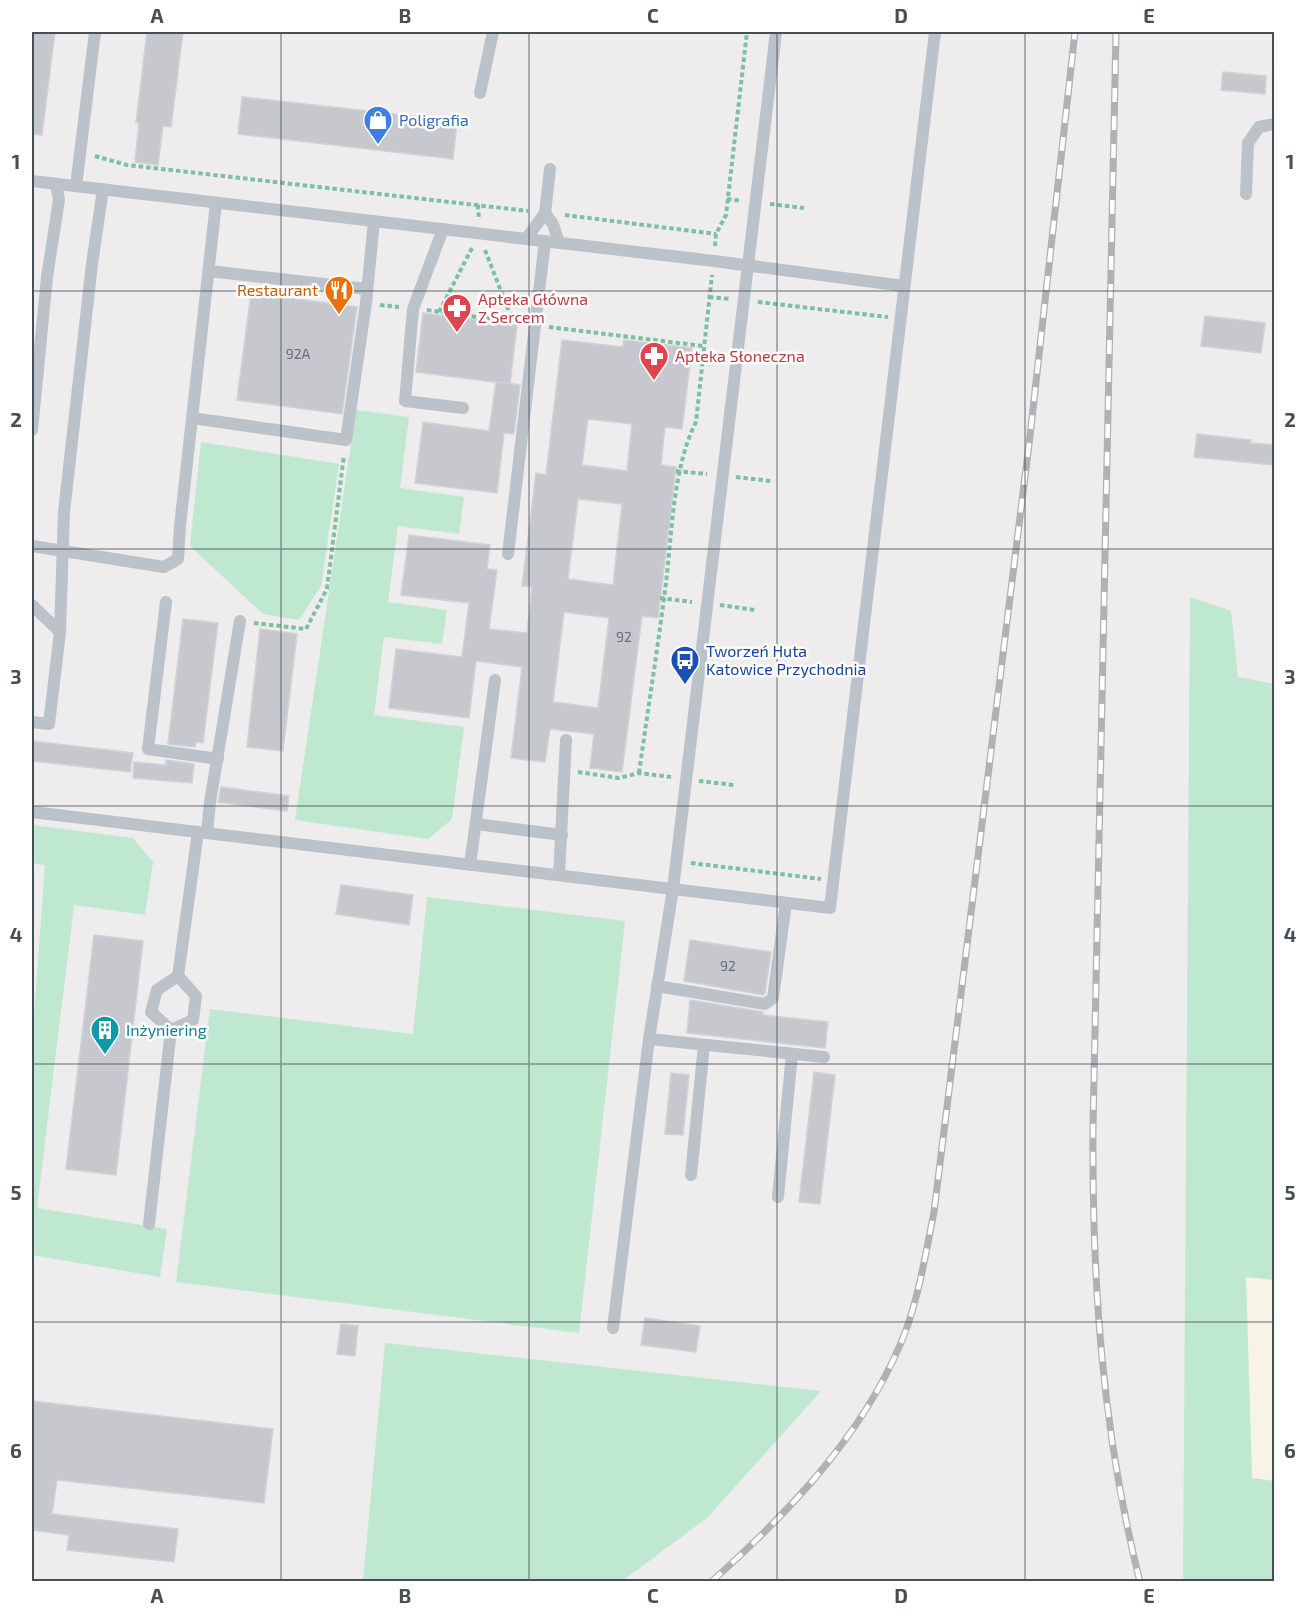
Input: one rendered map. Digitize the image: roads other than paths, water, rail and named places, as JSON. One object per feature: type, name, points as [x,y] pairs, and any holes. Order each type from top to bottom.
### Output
[{"type":"lane","points":[[76,186],[95,32]]},
{"type":"lane","points":[[480,93],[494,32]]},
{"type":"lane","points":[[613,1328],[649,1039],[673,889],[777,32]]},
{"type":"lane","points":[[32,812],[830,908],[935,32]]},
{"type":"lane","points":[[1245,194],[1248,143],[1258,127],[1275,124]]},
{"type":"lane","points":[[526,239],[545,213],[550,169]]},
{"type":"lane","points":[[32,181],[714,261],[904,286]]},
{"type":"lane","points":[[32,430],[47,277],[59,200],[56,184]]},
{"type":"lane","points":[[32,722],[49,724],[60,632],[64,512],[92,264],[103,189]]},
{"type":"lane","points":[[32,546],[164,567],[178,559],[216,203]]},
{"type":"lane","points":[[545,213],[553,224],[559,243]]},
{"type":"lane","points":[[192,418],[346,440],[366,303],[374,221]]},
{"type":"lane","points":[[443,229],[413,309],[405,401],[463,408]]},
{"type":"lane","points":[[508,554],[545,241]]},
{"type":"lane","points":[[209,271],[367,289]]},
{"type":"lane","points":[[166,602],[148,749],[218,759]]},
{"type":"lane","points":[[32,605],[60,632]]},
{"type":"lane","points":[[171,1030],[151,1012],[157,990],[178,976],[218,759],[240,621]]},
{"type":"lane","points":[[470,865],[495,680]]},
{"type":"lane","points":[[559,875],[566,740]]},
{"type":"lane","points":[[476,824],[562,835]]},
{"type":"lane","points":[[657,986],[765,1004],[772,998],[786,903]]},
{"type":"lane","points":[[171,1030],[193,1020],[196,996],[178,976]]},
{"type":"lane","points":[[149,1224],[171,1030]]},
{"type":"lane","points":[[649,1039],[824,1057]]},
{"type":"lane","points":[[691,1175],[704,1045]]},
{"type":"lane","points":[[778,1197],[792,1054]]},
{"type":"railway","points":[[711,1582],[767,1530],[819,1474],[842,1444],[864,1412],[900,1345],[912,1313],[920,1280],[934,1212],[1030,436],[1075,32]]},
{"type":"railway","points":[[1116,32],[1093,1185],[1097,1299],[1108,1413],[1116,1469],[1140,1582]]},
{"type":"place","name":"Poligrafia","points":[[378,146]]},
{"type":"place","name":"Restaurant","points":[[339,316]]},
{"type":"place","name":"Apteka Główna Z Sercem","points":[[457,334]]},
{"type":"place","name":"Apteka Słoneczna","points":[[654,382]]},
{"type":"place","name":"Tworzeń Huta Katowice Przychodnia","points":[[685,686]]},
{"type":"place","name":"Inżyniering","points":[[105,1056]]}]
